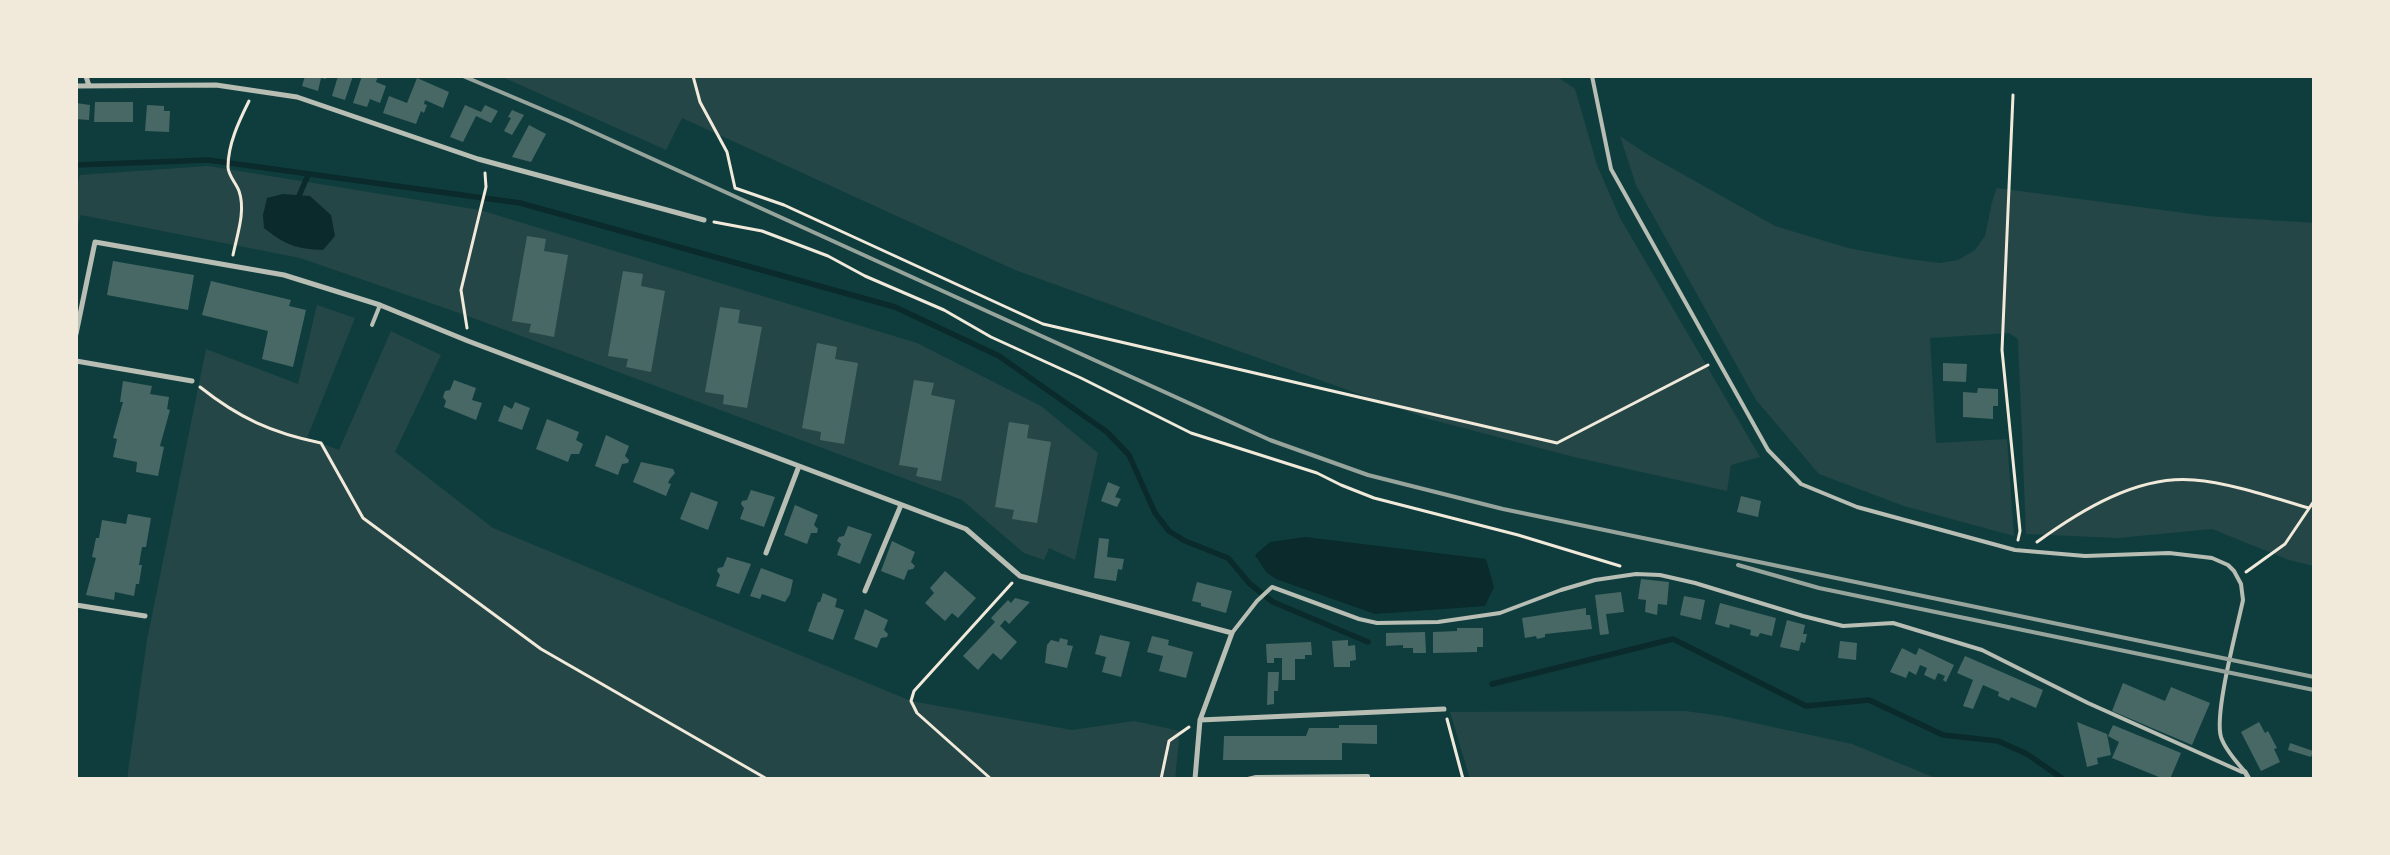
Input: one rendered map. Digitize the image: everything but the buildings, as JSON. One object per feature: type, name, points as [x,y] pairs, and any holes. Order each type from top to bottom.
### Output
[{"type":"street","points":[[86,76],[89,86]]},
{"type":"street","points":[[76,86],[216,85],[297,97],[478,159],[704,220]]},
{"type":"street","points":[[76,334],[95,242],[284,275],[380,305],[468,341],[966,529],[1020,576],[1232,633],[1200,720],[1195,779]]},
{"type":"street","points":[[76,361],[192,381]]},
{"type":"street","points":[[766,553],[799,466]]},
{"type":"street","points":[[865,591],[902,505]]},
{"type":"street","points":[[76,605],[145,616]]},
{"type":"street","points":[[1200,720],[1444,709]]},
{"type":"street","points":[[2244,772],[2249,779]]},
{"type":"lane","points":[[1592,76],[1611,169],[1768,450],[1801,484],[1857,507],[2015,550],[2085,556],[2169,553],[2201,556],[2221,561],[2228,565],[2238,577],[2243,590],[2243,600],[2221,706],[2219,727],[2225,746],[2244,772]]},
{"type":"lane","points":[[372,325],[380,305]]},
{"type":"lane","points":[[1232,633],[1268,589],[1276,588],[1358,619],[1377,622],[1438,622],[1500,613],[1561,590],[1595,580],[1636,574],[1660,575],[1695,583],[1803,616],[1843,626],[1893,623],[1982,650],[2088,703],[2244,772]]},
{"type":"lane","points":[[1248,779],[1256,777],[1368,776],[1368,779]]},
{"type":"path","points":[[693,76],[700,102],[727,152],[735,188],[784,205],[1042,324],[1557,443],[1718,360]]},
{"type":"path","points":[[230,266],[242,212],[239,192],[228,169],[229,155],[238,124],[255,90]]},
{"type":"path","points":[[2012,96],[2002,350],[2020,531],[2015,550]]},
{"type":"path","points":[[468,341],[461,290],[486,187]]},
{"type":"path","points":[[704,220],[762,232],[828,256],[865,276],[944,310],[992,337],[1081,378],[1191,433],[1222,441],[1257,455],[1309,470],[1374,498],[1518,535],[1632,569],[1636,574]]},
{"type":"path","points":[[192,381],[229,410],[286,436],[321,444],[363,518],[541,649],[767,779]]},
{"type":"path","points":[[2025,551],[2065,521],[2133,488],[2174,480],[2195,480],[2255,493],[2310,508]]},
{"type":"path","points":[[2238,577],[2285,544],[2314,501]]},
{"type":"path","points":[[991,779],[917,712],[911,701],[914,691],[1020,576]]},
{"type":"path","points":[[1444,709],[1463,779]]},
{"type":"path","points":[[1161,779],[1169,741],[1200,720]]},
{"type":"shaded area","points":[[500,76],[1556,76],[1575,89],[1597,165],[1620,218],[1760,457],[1731,465],[1727,491],[1574,457],[1429,419],[1015,270],[682,118],[666,150]]},
{"type":"shaded area","points":[[1620,136],[1645,153],[1775,226],[1848,248],[1908,259],[1940,263],[1958,260],[1975,250],[1985,236],[1997,188],[2207,216],[2314,223],[2314,566],[2289,560],[2212,529],[2118,538],[2026,534],[2018,339],[2009,333],[1930,338],[1936,443],[2007,439],[2014,536],[1904,506],[1819,474],[1756,400],[1636,185]]},
{"type":"shaded area","points":[[208,166],[480,210],[917,343],[1041,406],[1098,453],[1075,560],[1049,548],[1044,560],[1024,553],[962,500],[465,315],[300,258],[81,215],[76,230],[76,190],[80,175]]},
{"type":"shaded area","points":[[283,194],[310,196],[331,215],[335,236],[323,250],[306,249],[292,245],[264,228],[263,215],[267,198]]},
{"type":"shaded area","points":[[317,305],[355,318],[307,438],[339,450],[391,331],[441,355],[395,452],[493,528],[911,701],[1072,730],[1134,721],[1180,731],[1175,779],[127,779],[147,640],[206,349],[298,384]]},
{"type":"shaded area","points":[[1305,537],[1486,559],[1494,587],[1485,606],[1375,614],[1276,579],[1266,572],[1255,555],[1270,542]]},
{"type":"shaded area","points":[[1685,711],[1722,716],[1852,744],[1938,779],[1470,779],[1450,712]]},
{"type":"waterway","points":[[76,165],[208,160],[520,203],[895,307],[999,356],[1107,432],[1129,455],[1155,513],[1169,531],[1185,541],[1228,558],[1250,584],[1273,602],[1368,642]]},
{"type":"waterway","points":[[299,196],[308,175]]},
{"type":"waterway","points":[[1492,684],[1673,639],[1806,706],[1869,700],[1943,735],[1998,741],[2027,754],[2063,779]]},
{"type":"railway","points":[[463,76],[567,120],[1270,440],[1368,475],[1503,509],[2314,677]]},
{"type":"railway","points":[[1738,565],[1819,588],[2314,690]]}]
